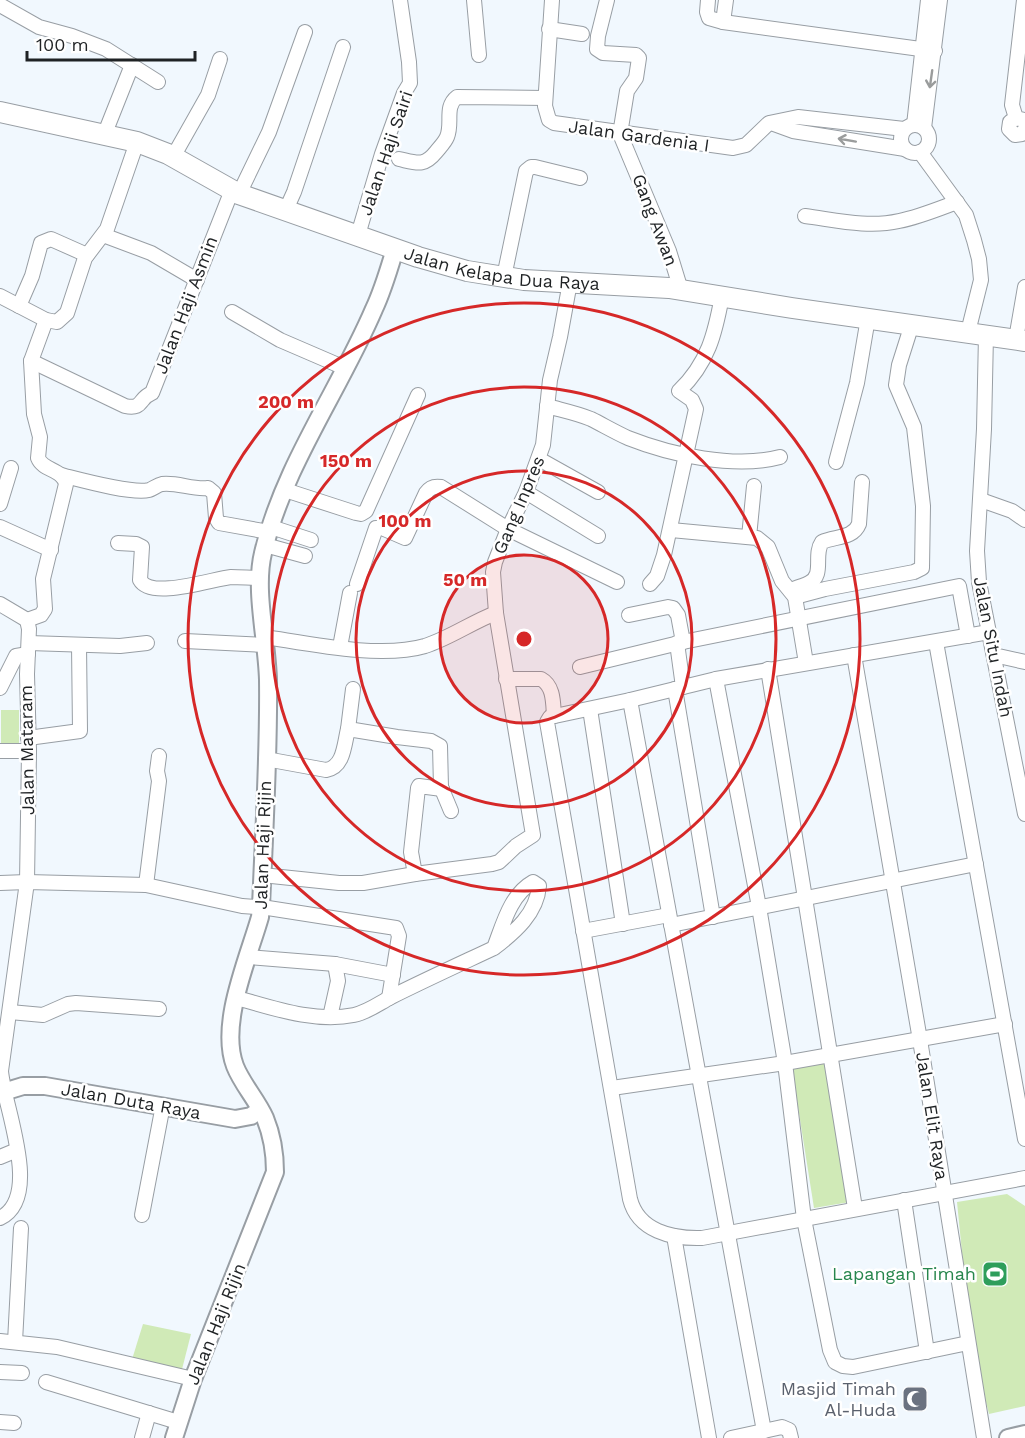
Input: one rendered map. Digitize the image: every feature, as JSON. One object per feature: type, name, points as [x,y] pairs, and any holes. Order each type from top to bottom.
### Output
[{"type":"main road","name":"Jalan Kelapa Dua Raya","points":[[0,112],[105,133],[137,142],[173,157],[235,192],[285,212],[439,264],[504,277],[638,285],[681,290],[1020,340]]},
{"type":"street","name":"Jalan Haji Sairi","points":[[358,235],[382,154],[404,93],[410,83],[400,0]]},
{"type":"street","points":[[474,0],[479,55]]},
{"type":"street","name":"Jalan Gardenia I","points":[[552,0],[545,98],[546,113],[554,123],[726,148],[740,148],[753,141],[770,123]]},
{"type":"street","points":[[607,0],[597,49],[603,53],[638,56],[633,82],[627,91],[620,134]]},
{"type":"street","points":[[708,0],[709,18],[723,22],[928,50]]},
{"type":"street","points":[[723,22],[726,0]]},
{"type":"street","points":[[928,0],[928,50]]},
{"type":"street","points":[[905,149],[900,139],[914,127],[940,0]]},
{"type":"street","points":[[1024,0],[1012,105],[1021,121],[1010,122],[1009,129],[1015,135],[1022,134],[1025,129]]},
{"type":"street","points":[[3,4],[39,27],[106,49],[158,82]]},
{"type":"street","points":[[549,29],[582,34]]},
{"type":"street","name":"Jalan Haji Asmin","points":[[31,362],[125,406],[137,406],[152,393],[235,192],[269,132],[305,32]]},
{"type":"street","points":[[285,212],[294,192],[343,47]]},
{"type":"street","points":[[173,157],[208,95],[220,59]]},
{"type":"street","points":[[105,133],[132,65]]},
{"type":"street","points":[[399,159],[421,163],[429,161],[447,138],[450,109],[452,101],[457,97],[545,98]]},
{"type":"street","points":[[798,117],[914,127],[928,133],[928,144],[915,154],[905,149],[793,131],[770,123],[798,117]]},
{"type":"street","name":"Gang Awan","points":[[620,134],[669,251],[681,290]]},
{"type":"street","points":[[0,296],[46,320],[57,322],[67,313],[87,255],[104,235],[113,215],[137,142]]},
{"type":"street","name":"Jalan Situ Indah","points":[[920,152],[957,202],[970,225],[980,269],[977,333],[984,429],[977,567],[981,598],[994,655],[1018,743],[1025,814]]},
{"type":"street","points":[[504,277],[526,171],[535,167],[580,178]]},
{"type":"street","points":[[805,216],[859,223],[890,222],[926,214],[957,202]]},
{"type":"street","points":[[104,235],[151,253],[197,280]]},
{"type":"street","points":[[19,306],[32,276],[41,243],[46,239],[51,239],[87,255]]},
{"type":"street","name":"Jalan Haji Rijin","points":[[176,1430],[193,1379],[275,1172],[273,1144],[264,1117],[235,1065],[230,1030],[261,907],[268,716],[261,561],[285,490],[318,419],[374,310],[395,249]]},
{"type":"street","name":"Gang Inpres","points":[[415,874],[499,862],[516,846],[533,835],[506,680],[496,613],[493,572],[495,562],[526,492],[543,445],[547,406],[570,282]]},
{"type":"street","points":[[1020,340],[1025,287]]},
{"type":"street","points":[[650,584],[660,568],[671,530],[695,404],[679,391],[688,382],[710,348],[722,296]]},
{"type":"street","points":[[232,312],[279,340],[345,368]]},
{"type":"street","points":[[0,604],[27,620],[41,615],[45,609],[43,579],[66,490],[65,479],[39,462],[40,437],[34,414],[31,362],[46,320]]},
{"type":"street","points":[[836,462],[857,383],[891,321]]},
{"type":"street","points":[[792,594],[914,572],[922,568],[923,506],[914,427],[896,385],[899,365],[891,321]]},
{"type":"street","points":[[285,490],[356,513],[361,514],[366,511],[418,395]]},
{"type":"street","points":[[547,406],[586,418],[630,439],[686,454],[741,462],[756,462],[780,457]]},
{"type":"street","points":[[539,459],[598,492]]},
{"type":"street","points":[[0,504],[11,468]]},
{"type":"street","points":[[61,475],[108,486],[139,490],[150,490],[162,484],[208,488],[214,493],[216,518],[219,523],[268,535],[311,540]]},
{"type":"street","points":[[792,594],[810,583],[817,575],[818,550],[822,542],[847,536],[857,529],[860,524],[862,482]]},
{"type":"street","points":[[340,647],[353,589],[374,531],[378,527],[405,538],[426,493],[431,488],[441,486],[508,529],[617,582]]},
{"type":"street","points":[[749,537],[754,486]]},
{"type":"street","points":[[526,492],[598,536]]},
{"type":"street","points":[[981,500],[1012,511],[1025,520]]},
{"type":"street","points":[[671,530],[757,538],[768,547],[782,581],[792,594],[800,619],[806,663]]},
{"type":"street","points":[[1,531],[51,550]]},
{"type":"street","points":[[268,535],[304,556]]},
{"type":"street","points":[[118,543],[136,544],[142,547],[140,580],[142,584],[149,587],[180,588],[233,577],[260,578]]},
{"type":"street","points":[[580,667],[680,643],[958,586],[968,636]]},
{"type":"street","points":[[629,615],[668,607],[673,608],[678,615],[679,688],[713,917]]},
{"type":"street","points":[[185,641],[266,641],[389,650],[437,642],[496,613]]},
{"type":"street","name":"Jalan Mataram","points":[[0,1218],[8,1214],[16,1202],[20,1181],[13,1120],[2,1092],[1,1071],[27,882],[30,629],[27,620]]},
{"type":"street","points":[[989,632],[716,679],[554,716],[548,718],[547,722],[632,1208],[636,1217],[643,1223],[674,1236],[689,1238],[945,1192],[1023,1181]]},
{"type":"street","points":[[936,642],[1025,1139]]},
{"type":"street","points":[[0,688],[16,656],[28,648],[79,645],[120,646],[147,643]]},
{"type":"street","points":[[0,751],[80,731],[79,645]]},
{"type":"street","name":"Jalan Elit Raya","points":[[854,655],[920,1040],[984,1438]]},
{"type":"street","points":[[994,655],[1025,662]]},
{"type":"street","points":[[768,669],[855,1208]]},
{"type":"street","points":[[506,680],[541,679],[546,682],[551,690],[554,716]]},
{"type":"street","points":[[716,679],[759,907],[785,1063],[804,1219],[830,1350],[835,1362],[853,1367],[968,1343]]},
{"type":"street","points":[[266,759],[326,770],[337,767],[348,729],[354,689]]},
{"type":"street","points":[[630,700],[701,1077],[764,1431]]},
{"type":"street","points":[[590,709],[623,924]]},
{"type":"street","points":[[348,729],[437,742],[441,751],[442,789],[451,811]]},
{"type":"street","points":[[146,885],[159,782],[157,771],[159,756]]},
{"type":"street","points":[[262,875],[353,884],[373,883],[415,874],[411,852],[418,788],[419,786],[442,789]]},
{"type":"street","points":[[583,931],[623,924],[713,917],[976,864]]},
{"type":"street","points":[[0,883],[146,885],[232,904],[396,928],[399,936],[389,998]]},
{"type":"street","points":[[237,998],[279,1010],[330,1017],[354,1015],[367,1012],[389,998],[494,948]]},
{"type":"street","points":[[249,957],[335,964],[393,975]]},
{"type":"street","points":[[330,1017],[338,981],[335,964]]},
{"type":"street","points":[[10,1012],[43,1015],[76,1003],[159,1009]]},
{"type":"street","points":[[612,1088],[701,1077],[830,1056],[1005,1024]]},
{"type":"street","name":"Jalan Duta Raya","points":[[2,1092],[23,1086],[45,1086],[235,1119],[251,1116],[260,1110]]},
{"type":"street","points":[[142,1215],[163,1105]]},
{"type":"street","points":[[0,1157],[17,1149]]},
{"type":"street","points":[[903,1200],[927,1352]]},
{"type":"street","points":[[15,1342],[21,1228]]},
{"type":"street","points":[[674,1236],[709,1438]]},
{"type":"street","points":[[0,1341],[57,1347],[193,1379]]},
{"type":"street","points":[[0,1372],[22,1373]]},
{"type":"street","points":[[46,1382],[149,1413],[176,1430]]},
{"type":"street","points":[[142,1438],[149,1413]]},
{"type":"street","points":[[0,1422],[14,1424]]},
{"type":"street","points":[[730,1438],[787,1427],[792,1438]]},
{"type":"street","points":[[1008,1438],[1025,1434]]},
{"type":"green space","points":[[1,710],[19,710],[19,743],[1,743]]},
{"type":"green space","points":[[828,1063],[850,1202],[814,1208],[792,1069]]},
{"type":"green space","name":"Lapangan Timah","points":[[1007,1194],[1025,1206],[1025,1406],[989,1414],[971,1343],[957,1202]]},
{"type":"green space","points":[[143,1324],[191,1334],[179,1381],[129,1369]]},
{"type":"place","name":"Lapangan Timah","points":[[995,1274]]},
{"type":"place","name":"Masjid Timah Al-Huda","points":[[915,1399]]}]
